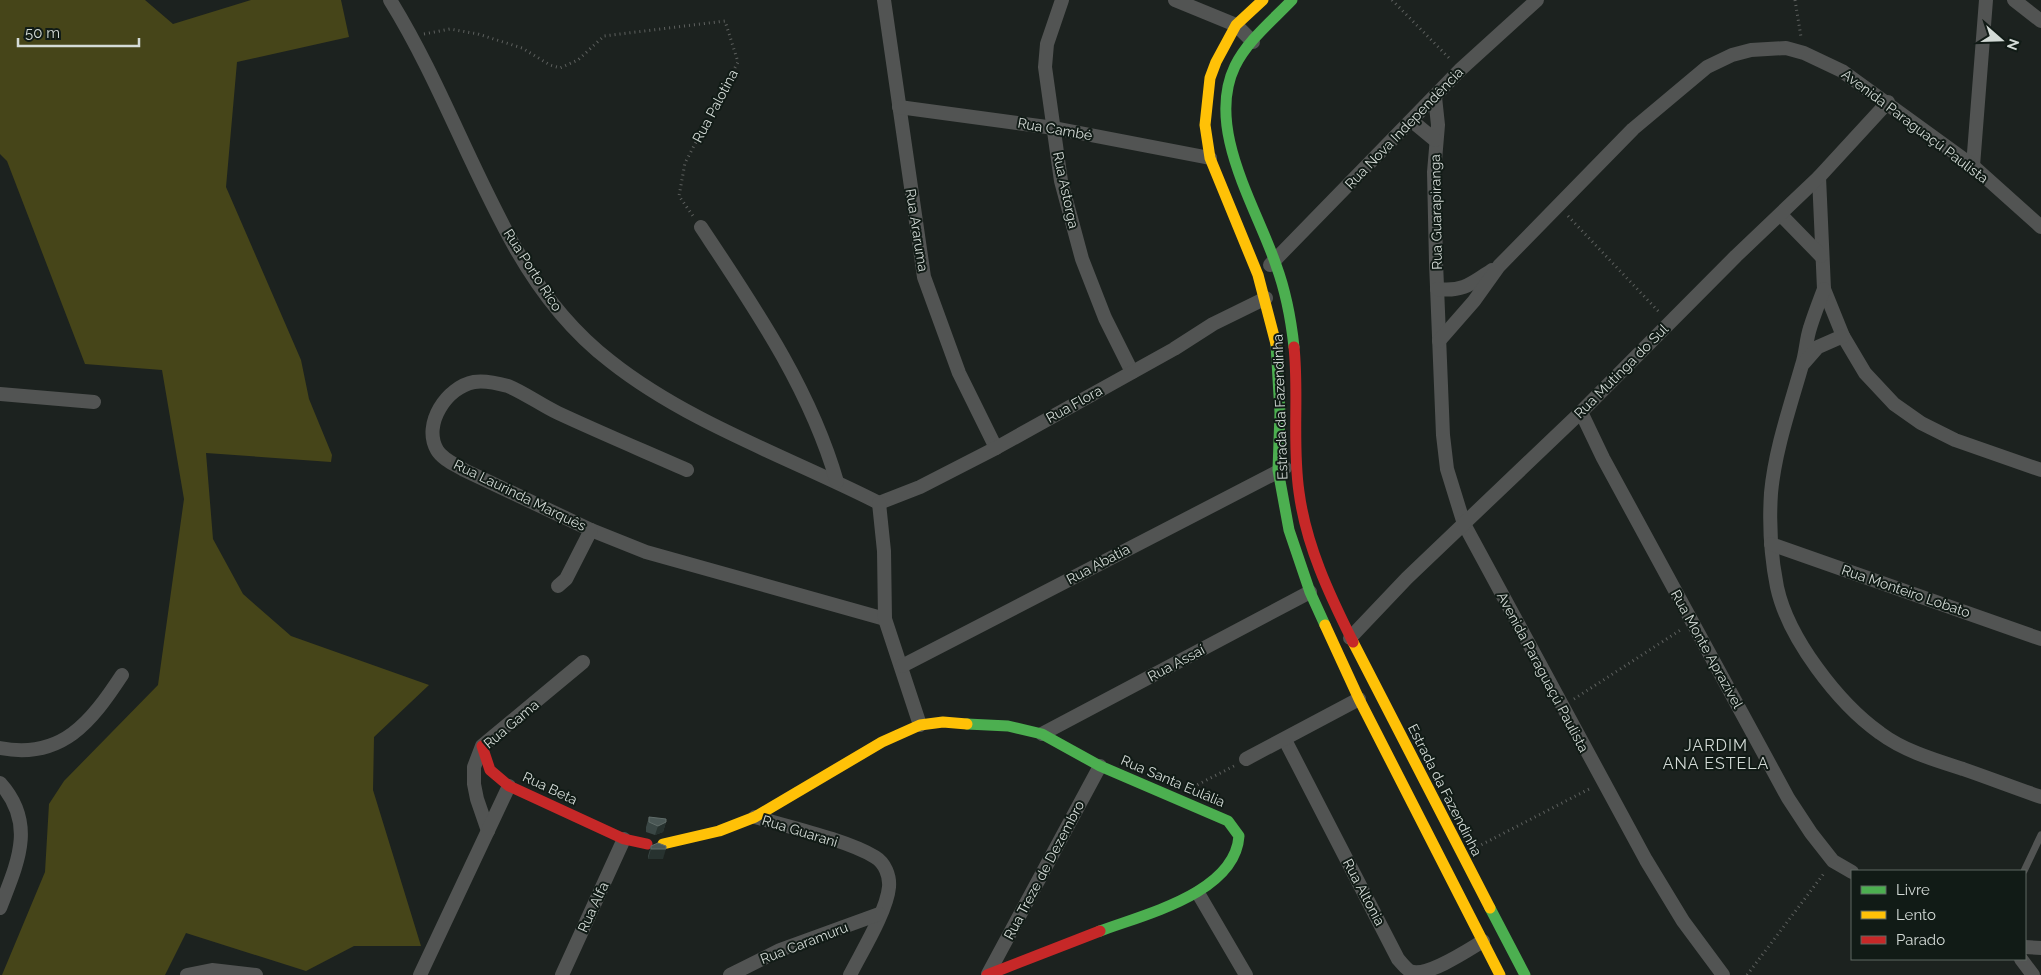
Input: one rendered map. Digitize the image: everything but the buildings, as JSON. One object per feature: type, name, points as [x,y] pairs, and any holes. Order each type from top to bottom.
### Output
[{"type":"main road","name":"Estrada da Fazendinha","points":[[1262,0],[1236,24],[1210,78],[1205,125],[1210,158],[1266,298],[1280,375],[1278,470],[1289,530],[1310,592],[1358,699],[1500,975]]},
{"type":"main road","name":"Estrada da Fazendinha","points":[[1292,0],[1243,54],[1232,73],[1224,107],[1233,151],[1286,297],[1296,359],[1295,466],[1304,519],[1313,553],[1328,592],[1350,638],[1461,855],[1526,975]]},
{"type":"main road","name":"Rua Santa Eulâlia","points":[[755,817],[882,742],[920,725],[960,721],[1008,726],[1042,734],[1100,766],[1228,821],[1239,836],[1238,849],[1230,864],[1198,893],[988,974]]},
{"type":"main road","name":"Rua Beta","points":[[482,746],[486,764],[495,778],[624,839]]},
{"type":"main road","name":"Rua Guarani","points":[[663,844],[719,831],[755,817]]},
{"type":"main road","points":[[624,839],[647,844]]},
{"type":"street","name":"Rua Porto Rico","points":[[390,0],[412,37],[517,250],[552,303],[578,332],[610,361],[679,406],[739,437],[879,503]]},
{"type":"street","name":"Rua Araruma","points":[[884,0],[924,276],[959,373],[996,448]]},
{"type":"street","name":"Rua Astorga","points":[[1062,0],[1046,44],[1045,68],[1062,181],[1082,259],[1105,318],[1132,372]]},
{"type":"street","points":[[1175,0],[1236,24],[1253,42]]},
{"type":"street","name":"Rua Nova Independência","points":[[1258,275],[1412,121],[1461,69],[1538,0]]},
{"type":"street","points":[[1973,166],[1986,0]]},
{"type":"street","points":[[2014,0],[2041,21]]},
{"type":"street","name":"Avenida Paraguaçú Paulista","points":[[1723,975],[1683,920],[1603,782],[1464,524],[1447,469],[1443,435],[1439,335],[1474,301],[1499,266],[1633,129],[1707,67],[1751,50],[1770,47],[1804,53],[1842,71],[1888,102],[1973,166],[2041,227]]},
{"type":"street","name":"Rua Guarapiranga","points":[[1435,97],[1438,125],[1435,140],[1434,172],[1439,335]]},
{"type":"street","name":"Rua Mutinga do Sul","points":[[1350,638],[1408,578],[1581,412],[1736,256],[1781,216],[1819,178],[1888,102]]},
{"type":"street","name":"Rua Cambé","points":[[899,107],[1054,128],[1210,158]]},
{"type":"street","points":[[1412,121],[1435,140]]},
{"type":"street","points":[[1819,178],[1822,219],[1821,256],[1824,289],[1843,336],[1865,374],[1894,404],[1921,424],[1955,440],[2041,470]]},
{"type":"street","points":[[1781,216],[1821,256]]},
{"type":"street","points":[[701,227],[765,324],[796,380],[818,428],[837,482]]},
{"type":"street","name":"Avenida Paraguaçú Paulista","points":[[1437,289],[1454,291],[1462,289],[1499,266]]},
{"type":"street","points":[[1824,289],[1810,329],[1803,363],[1791,401],[1772,493],[1771,544],[1778,589],[1804,649],[1825,680],[1880,733],[1902,746],[2041,797]]},
{"type":"street","name":"Rua Flora","points":[[879,503],[920,487],[996,448],[1213,324],[1266,298]]},
{"type":"street","points":[[1803,363],[1818,347],[1843,336]]},
{"type":"street","name":"Rua Laurinda Marquês","points":[[688,470],[578,422],[509,387],[492,382],[474,382],[460,387],[447,398],[434,420],[434,443],[438,452],[464,470],[590,530],[646,552],[885,619]]},
{"type":"street","points":[[0,394],[94,402]]},
{"type":"street","name":"Rua Monte Aprazivel","points":[[1581,412],[1603,458],[1788,798],[1832,861],[1851,871]]},
{"type":"street","name":"Rua Abatia","points":[[902,666],[1278,470],[1295,466]]},
{"type":"street","points":[[879,503],[884,551],[885,619],[920,725]]},
{"type":"street","points":[[558,586],[566,579],[590,530]]},
{"type":"street","name":"Rua Monteiro Lobato","points":[[1771,544],[2041,639]]},
{"type":"street","name":"Rua Assaí","points":[[1042,734],[1310,592]]},
{"type":"street","name":"Rua Gama","points":[[488,831],[474,784],[474,767],[482,746],[583,662]]},
{"type":"street","points":[[0,748],[30,752],[56,746],[82,727],[105,702],[122,675]]},
{"type":"street","points":[[1246,759],[1358,699]]},
{"type":"street","name":"Rua Altonia","points":[[1284,740],[1398,959],[1414,972],[1425,970],[1446,962],[1483,941]]},
{"type":"street","name":"Rua Treze de Dezembro","points":[[988,974],[1100,766]]},
{"type":"street","points":[[0,784],[8,792],[20,818],[22,845],[0,908]]},
{"type":"street","points":[[420,975],[509,786]]},
{"type":"street","name":"Rua Guarani","points":[[755,817],[852,847],[877,858],[887,871],[889,887],[879,914],[850,975]]},
{"type":"street","name":"Rua Alfa","points":[[562,975],[624,839]]},
{"type":"street","points":[[1198,893],[1246,975]]},
{"type":"street","name":"Rua Caramuru","points":[[730,975],[780,950],[879,914]]},
{"type":"street","points":[[2026,947],[2041,948]]},
{"type":"street","points":[[2022,960],[2033,975]]},
{"type":"street","points":[[187,975],[212,970],[256,975]]},
{"type":"lane","points":[[2024,870],[2041,835]]},
{"type":"path","points":[[1392,0],[1461,69]]},
{"type":"path","points":[[1795,0],[1804,53]]},
{"type":"path","name":"Rua Palotina","points":[[412,37],[450,29],[459,30],[522,48],[550,65],[560,68],[578,60],[604,36],[725,21],[738,62],[685,163],[679,196],[701,227]]},
{"type":"path","points":[[1558,205],[1669,323]]},
{"type":"path","points":[[1563,706],[1692,623]]},
{"type":"path","points":[[1175,797],[1246,759]]},
{"type":"path","points":[[1461,855],[1603,782]]},
{"type":"path","points":[[1747,975],[1832,861]]},
{"type":"shaded area","points":[[0,0],[145,0],[173,24],[251,0],[341,0],[349,37],[237,62],[226,187],[301,360],[309,399],[332,455],[331,462],[206,453],[213,539],[243,594],[291,636],[429,685],[374,737],[373,790],[421,946],[354,946],[306,971],[186,933],[165,975],[2,975],[45,872],[49,804],[64,781],[158,685],[184,499],[162,370],[85,364],[7,161],[0,154]]},
{"type":"traffic: fast","points":[[1292,0],[1253,39],[1240,57],[1227,90],[1226,115],[1237,167],[1283,285],[1294,347]]},
{"type":"traffic: fast","points":[[1276,344],[1280,413],[1278,470],[1289,530],[1310,592],[1325,625]]},
{"type":"traffic: fast","points":[[967,724],[1008,726],[1042,734],[1100,766],[1228,821],[1239,836],[1234,856],[1222,872],[1205,887],[1185,899],[1100,931]]},
{"type":"traffic: fast","points":[[1490,908],[1525,975]]},
{"type":"traffic: slow","points":[[1263,0],[1236,25],[1216,62],[1210,78],[1205,125],[1210,158],[1258,275],[1276,344]]},
{"type":"traffic: slow","points":[[1325,625],[1359,699],[1500,975]]},
{"type":"traffic: slow","points":[[1353,642],[1490,908]]},
{"type":"traffic: slow","points":[[663,844],[719,831],[755,817],[882,742],[920,725],[943,722],[967,724]]},
{"type":"traffic: jam","points":[[1294,347],[1296,456],[1302,512],[1320,569],[1335,606],[1353,642]]},
{"type":"traffic: jam","points":[[482,746],[490,770],[509,786],[624,839],[647,844]]},
{"type":"traffic: jam","points":[[987,975],[1100,931]]},
{"type":"district","name":"JARDIM ANA ESTELA","points":[[1716,754]]}]
